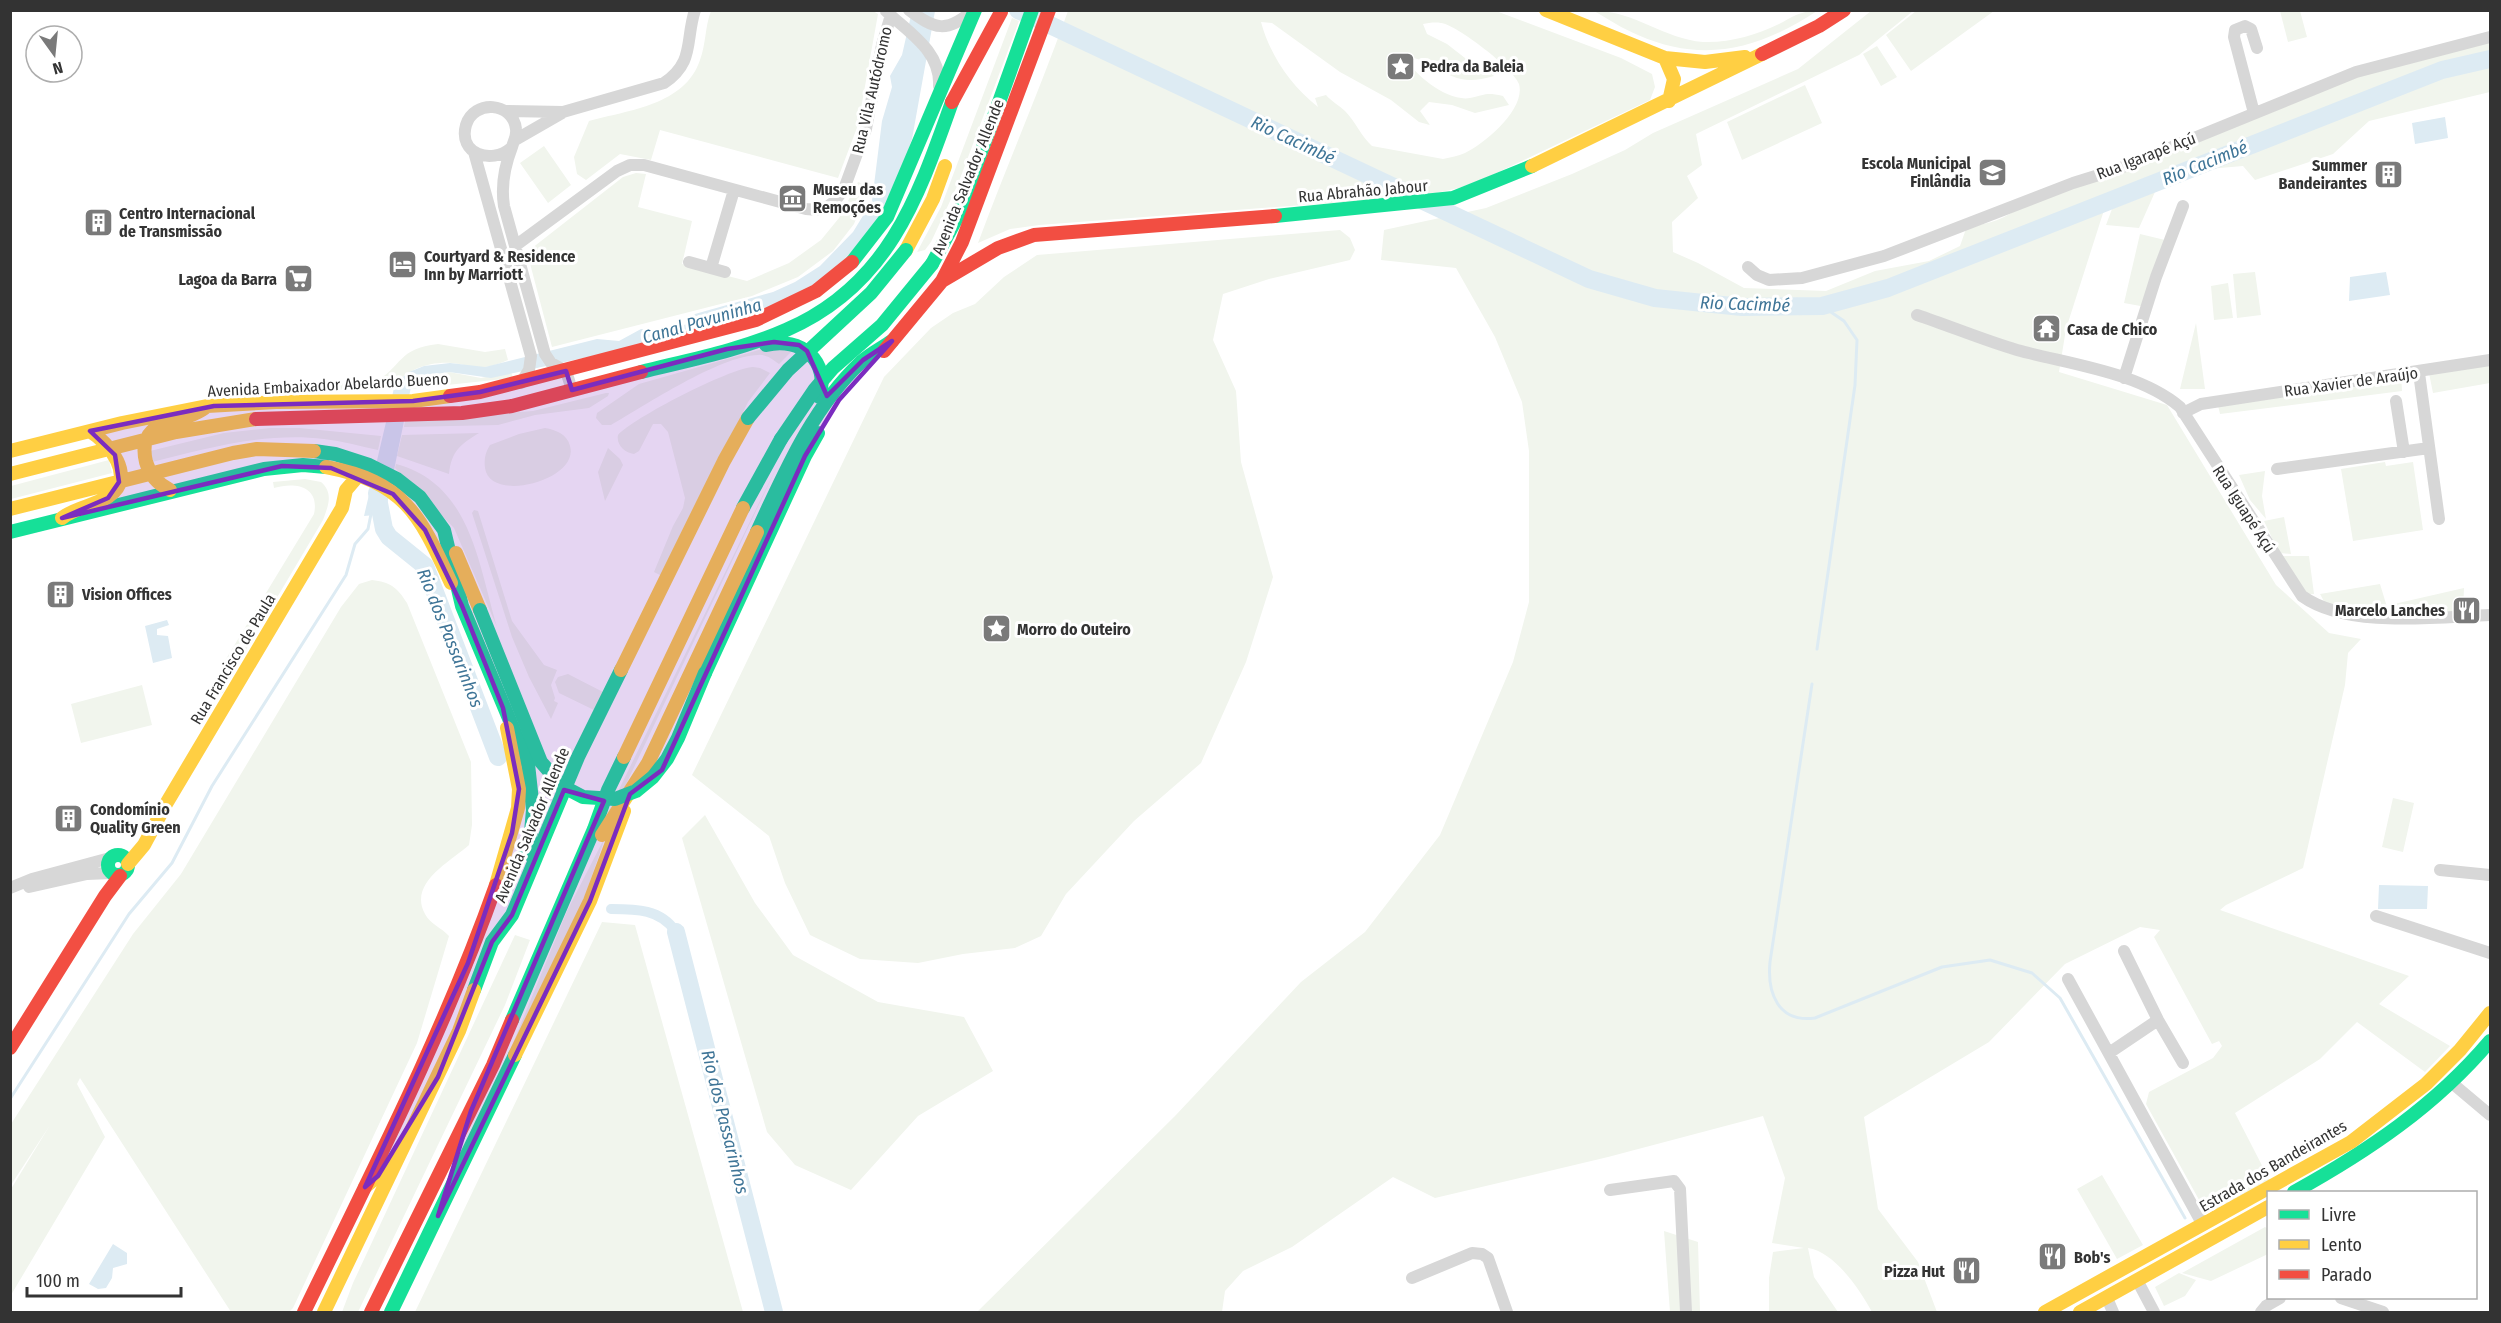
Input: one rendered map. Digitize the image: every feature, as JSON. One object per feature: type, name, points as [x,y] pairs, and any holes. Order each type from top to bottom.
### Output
[{"type":"main road","points":[[939,96],[974,10]]},
{"type":"main road","name":"Avenida Salvador Allende","points":[[568,891],[613,780],[741,512],[782,439],[815,389],[832,368],[882,325],[907,297],[932,264],[959,214],[1032,10]]},
{"type":"main road","name":"Avenida Salvador Allende","points":[[892,341],[942,281],[962,242],[1049,10]]},
{"type":"main road","name":"Rua Abrahão Jabour","points":[[1546,10],[1665,58],[1706,62],[1732,60],[1766,52]]},
{"type":"main road","name":"Rua Abrahão Jabour","points":[[942,281],[996,248],[1014,240],[1035,235],[1414,204],[1453,198],[1506,178],[1669,100],[1819,26],[1844,10]]},
{"type":"main road","points":[[726,349],[785,331],[811,318],[842,297],[873,267],[896,236],[922,186],[956,92],[1001,11]]},
{"type":"main road","name":"Avenida Salvador Allende","points":[[969,100],[1001,11]]},
{"type":"main road","points":[[1665,58],[1673,71],[1675,83],[1669,100]]},
{"type":"main road","name":"Avenida Embaixador Abelardo Bueno","points":[[10,451],[152,416],[207,406],[276,402],[377,402],[480,392],[756,320],[816,292],[843,274],[868,247],[887,217],[939,96]]},
{"type":"main road","name":"Avenida Salvador Allende","points":[[324,1312],[438,1077],[459,1031],[492,942],[512,915],[578,758],[724,461],[748,418],[768,393],[801,356],[880,285],[906,250],[933,199],[949,155]]},
{"type":"main road","points":[[795,451],[837,387],[863,360],[892,341]]},
{"type":"main road","points":[[10,509],[257,449],[325,452],[369,465],[397,479],[420,497],[444,530],[480,610],[541,762],[556,784],[588,798],[600,800],[620,798],[639,790],[662,770],[809,448],[839,400],[892,341]]},
{"type":"main road","points":[[371,1312],[471,1111],[511,1025],[568,891],[579,880],[593,850],[648,763],[795,451],[804,423],[823,387],[813,358],[799,345],[774,342],[746,350],[726,349]]},
{"type":"main road","name":"Avenida Embaixador Abelardo Bueno","points":[[10,474],[147,439],[246,419],[373,417],[488,410],[530,402],[726,349]]},
{"type":"main road","points":[[170,490],[158,483],[151,474],[144,453],[147,439],[156,427],[199,415],[207,406]]},
{"type":"main road","points":[[62,518],[68,511],[108,498],[119,482],[118,464],[111,449],[90,431]]},
{"type":"main road","points":[[10,532],[170,490],[282,466],[316,465],[362,478]]},
{"type":"main road","points":[[331,468],[343,498]]},
{"type":"main road","name":"Avenida Salvador Allende","points":[[304,1312],[365,1187],[468,963],[497,884],[512,833],[519,789],[503,708],[462,606],[418,518],[408,505],[393,494],[362,478]]},
{"type":"main road","name":"Rua Francisco de Paula","points":[[10,1048],[105,896],[118,865],[148,836],[342,507],[350,482],[362,478]]},
{"type":"main road","points":[[444,530],[462,606]]},
{"type":"main road","points":[[492,942],[532,835],[534,806],[533,785],[528,765],[512,723],[503,708]]},
{"type":"main road","points":[[391,1312],[590,902],[634,785]]},
{"type":"main road","name":"Estrada dos Bandeirantes","points":[[2045,1312],[2333,1153],[2380,1121],[2442,1069],[2490,1013]]},
{"type":"main road","name":"Estrada dos Bandeirantes","points":[[2296,1191],[2372,1147],[2430,1104],[2490,1041]]},
{"type":"main road","points":[[365,1187],[378,1176],[392,1149],[438,1077]]},
{"type":"main road","points":[[438,1216],[442,1193],[467,1131],[471,1111]]},
{"type":"main road","name":"Estrada dos Bandeirantes","points":[[2087,1311],[2267,1208]]},
{"type":"street","points":[[521,383],[529,370],[531,360],[474,152],[465,132],[470,117],[490,106],[505,111],[563,112],[657,87],[671,78],[687,57],[695,10]]},
{"type":"street","points":[[909,10],[936,27],[952,23],[974,10]]},
{"type":"street","points":[[889,13],[931,52],[939,70],[939,96]]},
{"type":"street","name":"Rua Vila Autódromo","points":[[515,246],[617,171],[630,165],[644,165],[812,210],[824,209],[836,201],[844,189],[863,137],[889,13]]},
{"type":"street","points":[[2254,113],[2234,37],[2235,30],[2245,26],[2251,29],[2257,48]]},
{"type":"street","name":"Rua Igarapé Açú","points":[[1748,267],[1757,275],[1769,280],[1802,278],[1884,256],[2073,183],[2118,169],[2356,72],[2490,37]]},
{"type":"street","points":[[505,111],[516,126],[502,190],[515,246],[546,358],[566,370],[572,390]]},
{"type":"street","points":[[474,152],[485,157],[495,157],[563,112]]},
{"type":"street","points":[[711,268],[734,190]]},
{"type":"street","points":[[2124,378],[2156,277],[2183,206]]},
{"type":"street","points":[[689,262],[725,272]]},
{"type":"street","name":"Rua Iguapé Açú","points":[[1917,315],[2014,349],[2124,378],[2170,399],[2186,417],[2302,596],[2315,605],[2351,614],[2388,618],[2490,615]]},
{"type":"street","name":"Rua Xavier de Araújo","points":[[2186,417],[2212,403],[2419,373],[2490,360]]},
{"type":"street","points":[[2419,373],[2439,519]]},
{"type":"street","points":[[2396,401],[2404,452]]},
{"type":"street","points":[[2277,470],[2429,448]]},
{"type":"street","points":[[10,888],[32,879],[118,865]]},
{"type":"street","points":[[2440,870],[2490,875]]},
{"type":"street","points":[[2376,916],[2490,953]]},
{"type":"street","points":[[2124,951],[2158,1020],[2183,1062]]},
{"type":"street","points":[[2068,979],[2203,1225]]},
{"type":"street","points":[[2109,1053],[2158,1020]]},
{"type":"street","points":[[2452,1083],[2490,1115]]},
{"type":"street","points":[[1610,1190],[1674,1181],[1680,1189],[1686,1312]]},
{"type":"street","points":[[1412,1278],[1472,1253],[1482,1254],[1488,1258],[1507,1312]]},
{"type":"street","points":[[2138,1280],[2154,1312]]},
{"type":"street","points":[[2107,1298],[2113,1312]]},
{"type":"street","points":[[2261,1312],[2278,1299]]},
{"type":"street","points":[[2344,1299],[2383,1312]]},
{"type":"highlighted area","points":[[892,341],[839,400],[805,456],[662,770],[630,794],[590,901],[438,1216],[471,1111],[604,801],[564,790],[512,915],[492,942],[438,1077],[378,1176],[365,1187],[468,963],[512,833],[519,789],[503,708],[462,606],[425,530],[393,494],[331,468],[282,466],[62,518],[108,498],[119,482],[115,455],[90,431],[214,406],[413,401],[480,392],[566,371],[572,390],[727,349],[774,342],[799,345],[807,351],[827,396],[863,360]]},
{"type":"shaded area","points":[[711,11],[873,11],[878,14],[858,125],[838,178],[660,130],[651,160],[620,154],[586,180],[577,174],[574,157],[589,121],[654,103],[682,87],[693,75],[702,54]]},
{"type":"shaded area","points":[[1068,11],[1496,11],[1621,58],[1652,74],[1655,87],[1650,100],[1488,177],[1459,188],[1422,196],[1039,225],[1010,229],[978,243]],"holes":[[[1261,22],[1272,23],[1340,72],[1391,100],[1419,122],[1430,125],[1420,111],[1429,102],[1452,105],[1475,113],[1509,105],[1503,96],[1497,95],[1486,94],[1470,98],[1452,96],[1442,92],[1416,72],[1405,57],[1418,59],[1465,80],[1494,76],[1486,68],[1465,58],[1447,44],[1427,34],[1423,24],[1441,23],[1471,39],[1507,68],[1519,84],[1520,94],[1502,124],[1483,142],[1462,154],[1443,159],[1372,146],[1349,115],[1326,95],[1315,98],[1318,107],[1290,79],[1276,58]]]},
{"type":"shaded area","points":[[1594,11],[1622,15],[1675,36],[1703,42],[1742,38],[1802,13],[1817,11],[1774,35],[1752,43],[1708,50],[1686,49],[1662,44],[1632,33]]},
{"type":"shaded area","points":[[1871,11],[1913,11],[1859,55],[1696,134],[1702,165],[1687,176],[1698,198],[1672,222],[1673,252],[1744,288],[1826,291],[1875,271],[1929,261],[1960,246],[1967,226],[1997,220],[2010,214],[2022,204],[2369,68],[2490,41],[2490,92],[2369,121],[2333,154],[2255,180],[2243,166],[2197,170],[2105,207],[2066,329],[2059,372],[2167,405],[2276,585],[2329,633],[2361,639],[2348,653],[2345,685],[2303,868],[2220,910],[2409,976],[2379,1004],[2450,1046],[2425,1072],[2357,1022],[2320,1059],[2235,1113],[2270,1181],[2214,1210],[2203,1207],[2146,1104],[2149,1092],[2213,1058],[2222,1046],[2219,1041],[2212,1044],[2154,937],[2160,930],[2140,927],[2065,964],[1989,1042],[1864,1117],[1878,1209],[1918,1262],[1937,1312],[1872,1312],[1854,1283],[1837,1264],[1818,1251],[1808,1248],[1814,1277],[1838,1312],[1769,1312],[1769,1278],[1773,1252],[1804,1248],[1772,1243],[1785,1178],[1763,1116],[1608,1157],[1435,1198],[1393,1177],[1292,1247],[1243,1271],[1225,1291],[1222,1312],[977,1312],[1175,1116],[1301,982],[1365,932],[1440,835],[1513,662],[1529,602],[1529,451],[1522,402],[1495,337],[1456,268],[1381,260],[1384,230],[1486,208],[1572,174],[1625,150],[1653,133],[1798,69]]},
{"type":"shaded area","points":[[1916,11],[1994,11],[1911,71],[1886,35]]},
{"type":"shaded area","points":[[2280,11],[2300,11],[2307,37],[2288,42]]},
{"type":"shaded area","points":[[1012,18],[1019,21],[958,184],[931,242],[925,250],[917,252],[941,207]]},
{"type":"shaded area","points":[[1877,46],[1897,77],[1881,86],[1863,54]]},
{"type":"shaded area","points":[[1805,85],[1822,123],[1742,160],[1727,122]]},
{"type":"shaded area","points":[[544,146],[571,185],[548,203],[520,163]]},
{"type":"shaded area","points":[[636,173],[646,174],[638,207],[692,221],[682,264],[747,281],[789,263],[821,240],[839,218],[858,182],[869,186],[854,224],[833,251],[798,277],[752,296],[552,347],[527,252],[623,177]]},
{"type":"shaded area","points":[[2155,192],[2139,228],[2106,225],[2112,209]]},
{"type":"shaded area","points":[[1340,230],[1350,238],[1355,250],[1350,260],[1269,279],[1223,294],[1213,340],[1236,391],[1241,462],[1273,577],[1246,662],[1201,763],[1134,821],[1066,894],[1041,936],[1015,948],[963,954],[918,963],[860,959],[810,935],[785,883],[769,836],[692,775],[884,377],[931,328],[953,313],[975,304],[1004,277],[1037,255]]},
{"type":"shaded area","points":[[2140,234],[2165,240],[2146,307],[2124,303]]},
{"type":"shaded area","points":[[2255,272],[2261,315],[2237,318],[2233,274]]},
{"type":"shaded area","points":[[2228,283],[2233,318],[2214,320],[2211,286]]},
{"type":"shaded area","points":[[2196,323],[2205,389],[2180,389]]},
{"type":"shaded area","points":[[438,344],[485,352],[505,349],[508,360],[485,367],[444,363],[427,365],[411,371],[398,381],[394,388],[285,392],[273,387],[277,382],[374,383],[415,349]]},
{"type":"shaded area","points":[[766,348],[793,350],[779,364],[761,355],[742,357],[704,372],[611,425],[602,425],[596,418],[597,413],[639,384]]},
{"type":"shaded area","points":[[2490,363],[2490,383],[2433,393],[2429,373]]},
{"type":"shaded area","points":[[753,367],[770,373],[748,402],[664,577],[654,572],[683,508],[685,498],[668,432],[661,424],[653,424],[639,451],[634,454],[622,448],[618,442],[618,435],[642,417],[682,395],[724,376]]},
{"type":"shaded area","points":[[449,372],[481,378],[511,372],[513,378],[410,389],[422,378]]},
{"type":"shaded area","points":[[2401,373],[2402,391],[2220,414],[2216,397]]},
{"type":"shaded area","points":[[609,393],[608,396],[589,408],[535,415],[498,425],[404,427],[405,421],[533,411]]},
{"type":"shaded area","points":[[271,428],[299,428],[381,436],[378,450],[324,439],[280,438],[237,443],[152,462],[150,451],[224,433]]},
{"type":"shaded area","points":[[545,428],[560,433],[569,442],[569,458],[562,469],[549,477],[517,486],[502,485],[490,479],[485,462],[490,445],[519,434]]},
{"type":"shaded area","points":[[479,433],[458,449],[452,459],[449,474],[397,456],[402,435]]},
{"type":"shaded area","points":[[608,448],[623,465],[605,501],[598,472]]},
{"type":"shaded area","points":[[783,454],[618,801],[606,816]]},
{"type":"shaded area","points":[[109,460],[112,473],[11,499],[11,486]]},
{"type":"shaded area","points":[[2385,462],[2386,466],[2413,462],[2423,530],[2353,541],[2341,469]]},
{"type":"shaded area","points":[[396,464],[421,474],[441,489],[456,507],[468,529],[497,627],[454,528],[395,468]]},
{"type":"shaded area","points":[[2265,471],[2262,496],[2266,519],[2250,500],[2239,475]]},
{"type":"shaded area","points":[[305,479],[321,482],[328,491],[329,500],[323,520],[237,665],[223,693],[217,693],[226,659],[314,514],[315,505],[310,492],[297,486],[274,488],[273,482]]},
{"type":"shaded area","points":[[474,510],[478,511],[512,621],[544,665],[557,670],[551,685],[554,701],[558,703],[551,719],[529,677],[512,637],[472,513]]},
{"type":"shaded area","points":[[2284,517],[2291,554],[2279,553],[2264,521]]},
{"type":"shaded area","points":[[2281,556],[2309,556],[2314,594],[2305,594]]},
{"type":"shaded area","points":[[372,580],[392,586],[407,603],[471,762],[472,825],[469,845],[434,874],[426,883],[422,893],[421,903],[425,914],[449,936],[417,1043],[293,1308],[289,1312],[231,1312],[80,1078],[77,1084],[105,1137],[11,1295],[11,1189],[50,1125],[11,1185],[11,1124],[133,934],[181,874],[341,607],[359,584]]},
{"type":"shaded area","points":[[2380,584],[2387,607],[2326,605],[2320,594]]},
{"type":"shaded area","points":[[2464,588],[2463,612],[2398,613],[2394,604]]},
{"type":"shaded area","points":[[568,674],[603,692],[594,710],[559,693],[555,682],[558,677]]},
{"type":"shaded area","points":[[142,685],[152,725],[81,743],[71,704]]},
{"type":"shaded area","points":[[2393,798],[2414,803],[2403,852],[2382,847]]},
{"type":"shaded area","points":[[705,815],[755,903],[793,955],[878,1002],[964,1017],[993,1071],[918,1116],[851,1190],[795,1165],[767,1132],[682,838]]},
{"type":"shaded area","points":[[606,835],[581,907],[513,1043],[567,911]]},
{"type":"shaded area","points":[[602,922],[635,925],[743,1312],[415,1312]]},
{"type":"shaded area","points":[[515,935],[530,940],[505,1005],[358,1312],[342,1312],[353,1283]]},
{"type":"shaded area","points":[[2102,1175],[2143,1245],[2117,1259],[2077,1189]]},
{"type":"shaded area","points":[[2265,1227],[2267,1228],[2267,1254],[2211,1281],[2182,1273]]},
{"type":"shaded area","points":[[1664,1231],[1698,1242],[1700,1312],[1670,1312]]},
{"type":"shaded area","points":[[2179,1273],[2196,1280],[2185,1296],[2164,1306],[2155,1287]]},
{"type":"water","name":"Canal Pavuninha","points":[[912,11],[935,11],[912,139],[885,217],[810,295],[676,338],[491,378],[449,372],[422,378],[411,387],[385,514],[364,516],[394,388],[397,382],[409,372],[424,366],[450,363],[485,367],[597,339],[619,341],[641,329],[662,330],[688,324],[695,314],[773,292],[795,282],[820,266],[853,232],[872,201],[882,121],[892,87],[890,76],[902,55]]},
{"type":"water","points":[[2445,117],[2448,138],[2415,144],[2412,123]]},
{"type":"water","points":[[2386,272],[2390,295],[2349,301],[2350,277]]},
{"type":"water","points":[[167,620],[169,625],[157,629],[157,635],[168,636],[172,658],[153,663],[145,626]]},
{"type":"water","points":[[2379,885],[2428,886],[2427,909],[2378,909]]},
{"type":"water","points":[[113,1244],[127,1253],[127,1264],[113,1268],[112,1278],[106,1288],[98,1289],[89,1284]]},
{"type":"waterway","name":"Rio Cacimbé","points":[[1018,10],[1589,279],[1655,298],[1742,307],[1822,306],[1888,288],[2442,70],[2490,59]]},
{"type":"waterway","points":[[1817,649],[1855,385],[1857,340],[1844,321],[1822,306]]},
{"type":"waterway","name":"Rio dos Passarinhos","points":[[377,493],[384,529],[389,537],[425,566],[498,757]]},
{"type":"waterway","points":[[10,1099],[129,914],[172,863],[212,786],[346,575],[355,544],[368,529],[371,514]]},
{"type":"waterway","points":[[1812,684],[1770,962],[1771,985],[1778,1004],[1792,1016],[1815,1018],[1942,967],[1990,960],[2032,973],[2060,998],[2185,1218]]},
{"type":"waterway","points":[[611,909],[647,912],[663,919],[676,932]]},
{"type":"waterway","name":"Rio dos Passarinhos","points":[[676,932],[774,1312]]},
{"type":"traffic: fast","points":[[852,262],[887,217],[975,10]]},
{"type":"traffic: fast","points":[[932,264],[959,214],[1032,10]]},
{"type":"traffic: fast","points":[[641,372],[715,354],[769,337],[821,312],[850,289],[874,264],[894,236],[911,205],[952,102]]},
{"type":"traffic: fast","points":[[1275,216],[1453,198],[1532,166]]},
{"type":"traffic: fast","points":[[748,418],[788,370],[871,293],[906,250]]},
{"type":"traffic: fast","points":[[781,439],[815,389],[833,368],[882,325],[932,264]]},
{"type":"traffic: fast","points":[[757,532],[801,442],[828,400],[861,362],[892,341]]},
{"type":"traffic: fast","points":[[766,345],[791,344],[810,354],[821,373],[822,384],[819,397]]},
{"type":"traffic: fast","points":[[705,673],[805,456],[818,433]]},
{"type":"traffic: fast","points":[[743,508],[781,439]]},
{"type":"traffic: fast","points":[[314,451],[335,454],[369,465],[397,479],[420,497],[444,530],[462,606],[528,764],[533,810],[531,832],[525,854]]},
{"type":"traffic: fast","points":[[10,532],[264,469],[303,465],[326,467]]},
{"type":"traffic: fast","points":[[480,610],[541,762],[562,786],[583,797],[615,799],[636,791],[653,777],[667,759],[678,738],[705,673]]},
{"type":"traffic: fast","points":[[474,990],[492,942],[512,915],[578,757],[621,670]]},
{"type":"traffic: fast","points":[[512,1020],[624,757]]},
{"type":"traffic: fast","points":[[114,855],[122,855],[128,861],[128,865],[128,869],[122,875],[114,875],[108,869],[108,861],[114,855]]},
{"type":"traffic: fast","points":[[2296,1191],[2399,1126],[2447,1086],[2490,1041]]},
{"type":"traffic: fast","points":[[391,1312],[515,1055]]},
{"type":"traffic: slow","points":[[1546,10],[1665,58],[1705,62],[1745,57]]},
{"type":"traffic: slow","points":[[1532,166],[1762,54]]},
{"type":"traffic: slow","points":[[1665,58],[1674,79],[1669,101]]},
{"type":"traffic: slow","points":[[906,250],[933,199],[945,166]]},
{"type":"traffic: slow","points":[[10,451],[122,423],[207,406],[276,402],[413,401],[450,396]]},
{"type":"traffic: slow","points":[[170,490],[155,479],[148,467],[145,447],[148,436],[164,424],[187,417],[207,406]]},
{"type":"traffic: slow","points":[[621,670],[724,461],[748,418]]},
{"type":"traffic: slow","points":[[10,474],[176,432],[256,419]]},
{"type":"traffic: slow","points":[[62,518],[109,496],[121,480],[120,470],[112,452],[90,431]]},
{"type":"traffic: slow","points":[[10,509],[233,453],[257,449],[314,451]]},
{"type":"traffic: slow","points":[[326,467],[375,482],[407,505],[430,539],[451,583]]},
{"type":"traffic: slow","points":[[128,864],[144,845],[166,804],[342,508],[346,490],[358,476]]},
{"type":"traffic: slow","points":[[624,757],[743,508]]},
{"type":"traffic: slow","points":[[602,835],[648,763],[757,532]]},
{"type":"traffic: slow","points":[[456,553],[480,610]]},
{"type":"traffic: slow","points":[[496,885],[518,808],[519,789],[507,728]]},
{"type":"traffic: slow","points":[[515,1055],[590,901],[624,811]]},
{"type":"traffic: slow","points":[[324,1312],[459,1031],[474,990]]},
{"type":"traffic: slow","points":[[2045,1312],[2351,1142],[2426,1084],[2460,1050],[2490,1013]]},
{"type":"traffic: slow","points":[[365,1187],[378,1176],[386,1161]]},
{"type":"traffic: slow","points":[[2080,1312],[2267,1208]]},
{"type":"traffic: jam","points":[[884,351],[942,281],[962,242],[1049,10]]},
{"type":"traffic: jam","points":[[1762,54],[1819,26],[1844,10]]},
{"type":"traffic: jam","points":[[952,102],[1001,12]]},
{"type":"traffic: jam","points":[[942,281],[998,248],[1034,235],[1275,216]]},
{"type":"traffic: jam","points":[[450,396],[480,392],[756,320],[816,291],[852,262]]},
{"type":"traffic: jam","points":[[256,419],[462,413],[512,406],[641,372]]},
{"type":"traffic: jam","points":[[10,1048],[105,896],[120,876]]},
{"type":"traffic: jam","points":[[304,1312],[430,1048],[476,940],[496,885]]},
{"type":"traffic: jam","points":[[371,1312],[493,1065],[512,1020]]},
{"type":"place","name":"Pedra da Baleia","points":[[1400,66]]},
{"type":"place","name":"Escola Municipal Finlândia","points":[[1992,172]]},
{"type":"place","name":"Summer Bandeirantes","points":[[2388,174]]},
{"type":"place","name":"Museu das Remoções","points":[[792,198]]},
{"type":"place","name":"Centro Internacional de Transmissão","points":[[98,222]]},
{"type":"place","name":"Courtyard & Residence Inn by Marriott","points":[[403,265]]},
{"type":"place","name":"Lagoa da Barra","points":[[298,279]]},
{"type":"place","name":"Casa de Chico","points":[[2046,329]]},
{"type":"place","name":"Vision Offices","points":[[61,594]]},
{"type":"place","name":"Marcelo Lanches","points":[[2466,610]]},
{"type":"place","name":"Morro do Outeiro","points":[[996,629]]},
{"type":"place","name":"Condomínio Quality Green","points":[[69,818]]},
{"type":"place","name":"Bob's","points":[[2053,1257]]},
{"type":"place","name":"Pizza Hut","points":[[1966,1271]]}]
